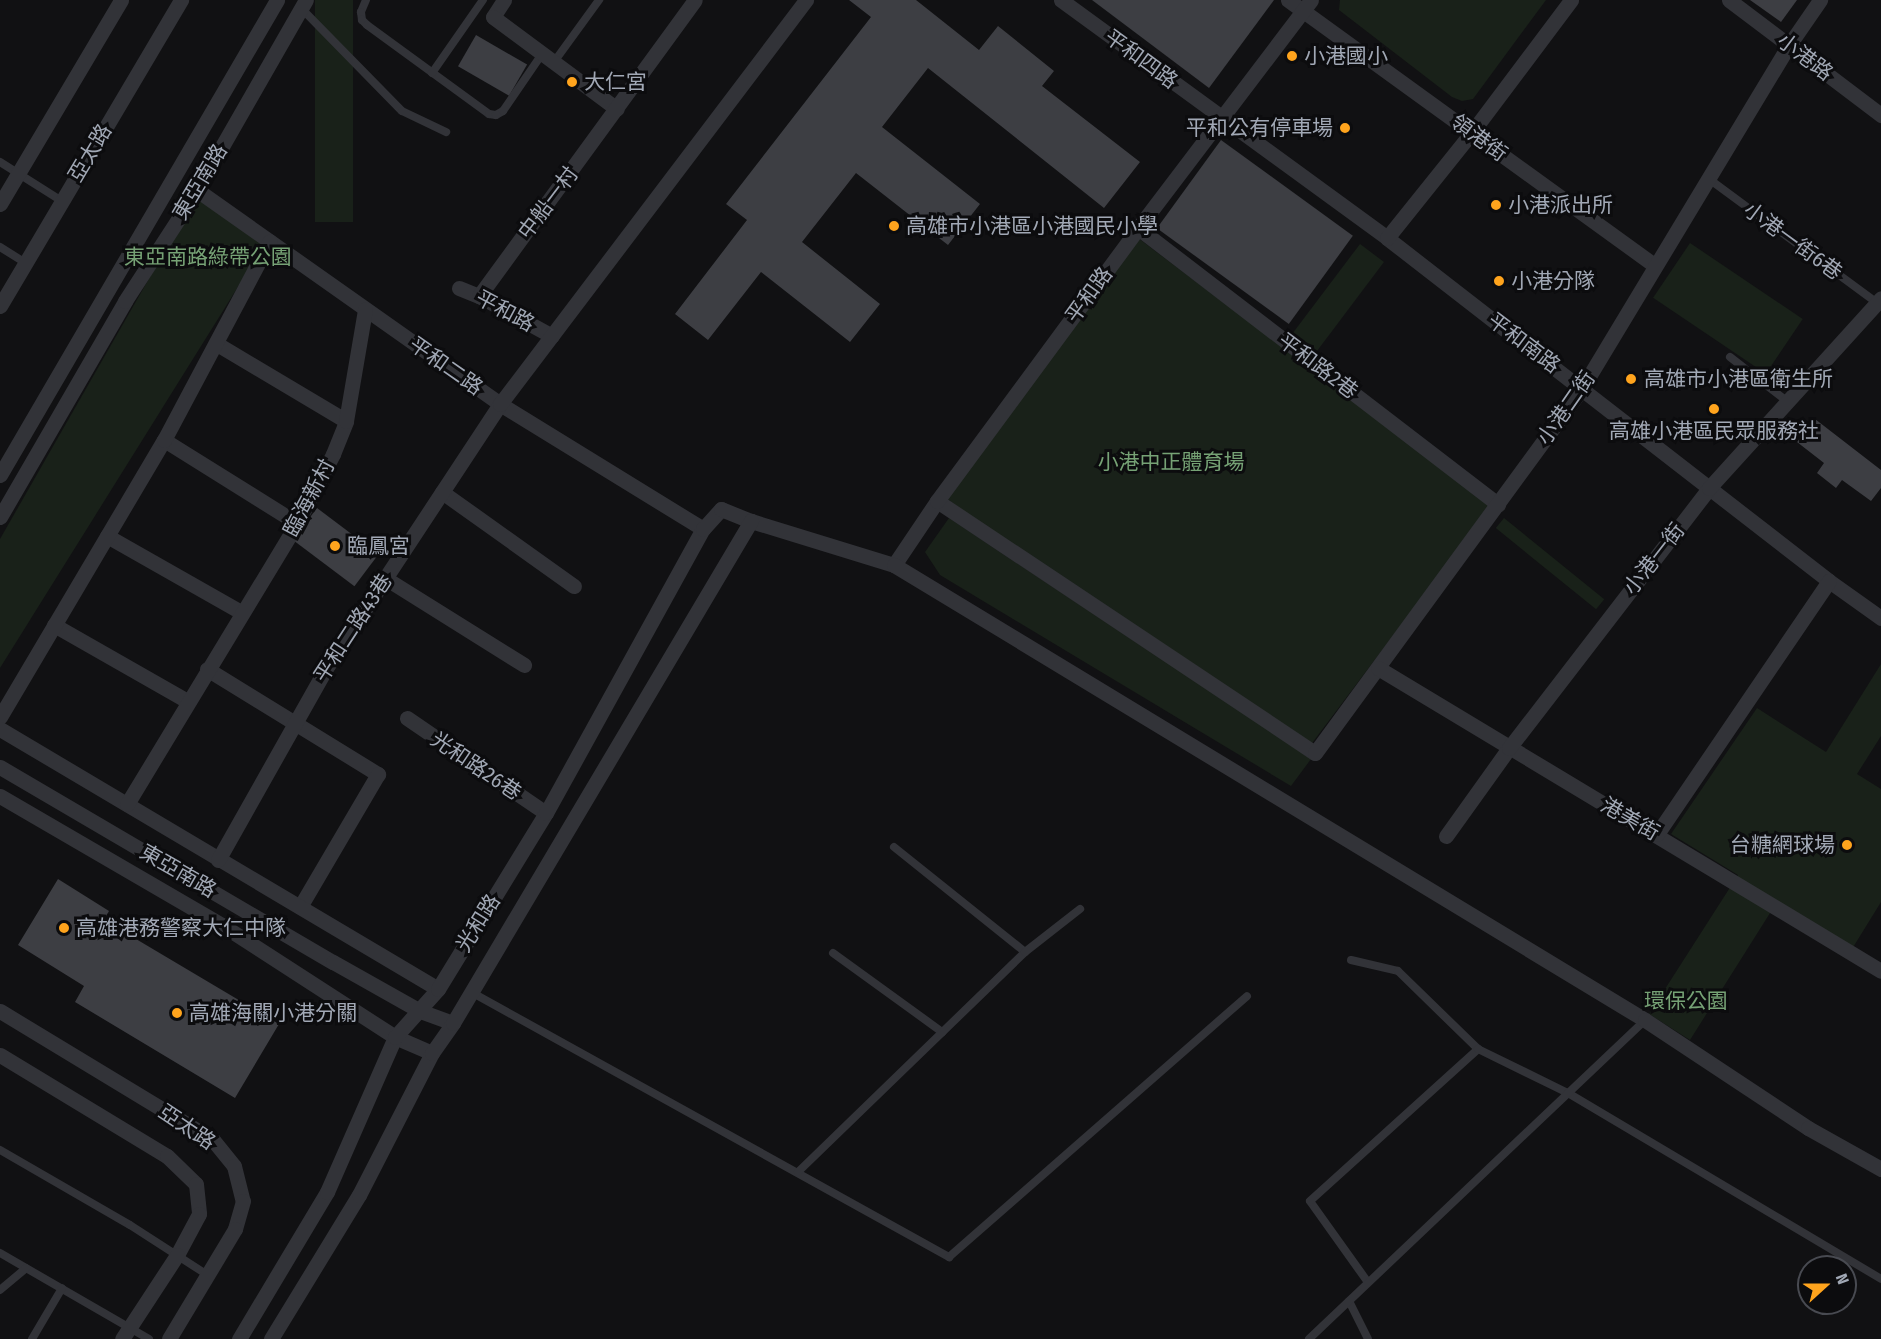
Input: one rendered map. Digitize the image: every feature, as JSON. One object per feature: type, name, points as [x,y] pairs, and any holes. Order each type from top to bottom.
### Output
[{"type":"street","points":[[0,204],[121,0]]},
{"type":"street","name":"亞太路","points":[[0,306],[60,200],[181,0]]},
{"type":"street","name":"東亞南路","points":[[0,475],[277,0]]},
{"type":"street","name":"中船一村","points":[[479,296],[617,110],[695,0]]},
{"type":"street","name":"平和二路43巷","points":[[218,860],[328,665],[500,404],[806,0]]},
{"type":"street","name":"平和四路","points":[[1061,0],[1221,118]]},
{"type":"street","name":"領港街","points":[[1288,0],[1307,6],[1472,132],[1655,266]]},
{"type":"street","points":[[1387,238],[1472,132],[1571,0]]},
{"type":"street","name":"小港路","points":[[1730,0],[1881,115]]},
{"type":"street","name":"小港二街","points":[[937,501],[1315,753],[1582,388],[1789,45],[1820,0]]},
{"type":"street","points":[[498,2],[493,17],[617,110]]},
{"type":"street","name":"東亞南路","points":[[0,517],[125,301],[197,190],[304,4]]},
{"type":"street","name":"平和路","points":[[894,565],[937,501],[1138,228],[1307,6]]},
{"type":"street","name":"平和南路","points":[[1221,118],[1387,238],[1829,581],[1881,618]]},
{"type":"street","name":"平和二路","points":[[197,190],[500,404],[704,529]]},
{"type":"street","name":"平和路2巷","points":[[1138,228],[1498,504]]},
{"type":"street","points":[[0,717],[164,440],[270,241]]},
{"type":"street","name":"平和路","points":[[459,288],[479,296],[552,336]]},
{"type":"street","name":"小港一街","points":[[1446,836],[1509,748],[1709,488],[1879,300]]},
{"type":"street","name":"臨海新村","points":[[127,804],[187,701],[297,523],[346,421],[365,310]]},
{"type":"street","points":[[217,344],[346,421]]},
{"type":"street","points":[[164,440],[297,523]]},
{"type":"street","points":[[441,492],[574,586]]},
{"type":"street","name":"光和路","points":[[239,1339],[327,1192],[395,1037],[438,989],[546,813],[704,529],[721,509],[751,521],[453,1023],[432,1053],[359,1195],[270,1339]]},
{"type":"street","points":[[751,521],[894,565],[1645,1020],[1808,1128],[1881,1169]]},
{"type":"street","points":[[107,536],[241,612]]},
{"type":"street","points":[[385,578],[524,665]]},
{"type":"street","points":[[1657,834],[1829,581]]},
{"type":"street","points":[[54,625],[187,701]]},
{"type":"street","points":[[207,669],[378,774],[300,907]]},
{"type":"street","name":"港美街","points":[[1378,669],[1657,834],[1881,971]]},
{"type":"street","name":"光和路26巷","points":[[407,718],[546,813]]},
{"type":"street","points":[[0,729],[438,989]]},
{"type":"street","name":"東亞南路","points":[[0,768],[420,1011],[453,1023]]},
{"type":"street","name":"東亞南路","points":[[0,796],[222,925],[395,1037],[432,1053]]},
{"type":"street","name":"亞太路","points":[[0,1011],[213,1140],[234,1166],[243,1201],[235,1229],[169,1339]]},
{"type":"street","name":"亞太路","points":[[0,1055],[167,1156],[196,1184],[199,1214],[177,1255],[125,1333]]},
{"type":"lane","points":[[366,0],[361,12],[362,20],[489,114],[496,115],[502,111],[599,0]]},
{"type":"lane","points":[[432,73],[483,0]]},
{"type":"lane","points":[[304,4],[402,111],[446,132]]},
{"type":"lane","points":[[0,162],[60,200]]},
{"type":"lane","name":"小港一街6巷","points":[[1709,179],[1879,300]]},
{"type":"lane","points":[[0,247],[26,263]]},
{"type":"lane","points":[[1730,357],[1788,402]]},
{"type":"lane","points":[[894,847],[1025,952]]},
{"type":"lane","points":[[798,1172],[1025,952],[1080,909]]},
{"type":"lane","points":[[832,953],[942,1032]]},
{"type":"lane","points":[[1351,960],[1398,972],[1478,1049],[1568,1093],[1881,1279]]},
{"type":"lane","points":[[471,992],[949,1257],[1247,996]]},
{"type":"lane","points":[[1309,1339],[1367,1281],[1645,1020]]},
{"type":"lane","points":[[1367,1281],[1310,1201],[1478,1049]]},
{"type":"lane","points":[[0,1150],[206,1274]]},
{"type":"lane","points":[[0,1253],[62,1288],[125,1333],[149,1339]]},
{"type":"lane","points":[[0,1290],[26,1268]]},
{"type":"lane","points":[[32,1339],[62,1288]]},
{"type":"lane","points":[[1349,1301],[1368,1339]]},
{"type":"green space","points":[[315,0],[353,0],[353,222],[315,222]]},
{"type":"green space","points":[[1340,0],[1546,0],[1473,99],[1462,101],[1452,97],[1339,10]]},
{"type":"green space","name":"東亞南路綠帶公園","points":[[198,193],[266,242],[0,668],[0,539]]},
{"type":"green space","name":"小港中正體育場","points":[[1134,235],[1492,505],[1297,763],[940,493]]},
{"type":"green space","points":[[1690,243],[1803,319],[1766,374],[1653,298]]},
{"type":"green space","points":[[1360,244],[1384,262],[1315,354],[1291,336]]},
{"type":"green space","points":[[949,518],[1311,759],[1291,786],[940,575],[925,552]]},
{"type":"green space","points":[[1504,518],[1604,599],[1596,609],[1496,528]]},
{"type":"green space","name":"環保公園","points":[[1881,664],[1881,736],[1857,774],[1881,789],[1881,902],[1852,949],[1777,902],[1690,1040],[1649,1014],[1738,875],[1671,834],[1757,708],[1826,752]]},
{"type":"building","points":[[849,0],[916,0],[979,50],[998,26],[1054,71],[1042,86],[1140,162],[1104,208],[928,68],[882,127],[980,204],[948,245],[856,173],[802,242],[880,304],[850,342],[761,272],[708,340],[675,314],[747,220],[726,204],[871,17]]},
{"type":"building","points":[[1092,0],[1274,0],[1209,88]]},
{"type":"building","points":[[1750,0],[1797,0],[1781,22]]},
{"type":"building","points":[[476,35],[527,64],[509,96],[458,66]]},
{"type":"building","points":[[1221,140],[1353,236],[1289,324],[1157,228]]},
{"type":"building","points":[[1815,419],[1881,470],[1881,488],[1871,501],[1842,480],[1836,488],[1817,473],[1824,463],[1797,442]]},
{"type":"building","name":"臨鳳宮","points":[[317,508],[378,554],[354,586],[293,540]]},
{"type":"building","name":"高雄海關小港分關","points":[[58,879],[109,911],[104,920],[279,1024],[235,1098],[75,1002],[84,986],[18,945]]},
{"type":"place","name":"小港國小","points":[[1292,56]]},
{"type":"place","name":"大仁宮","points":[[572,82]]},
{"type":"place","name":"平和公有停車場","points":[[1345,128]]},
{"type":"place","name":"小港派出所","points":[[1496,205]]},
{"type":"place","name":"高雄市小港區小港國民小學","points":[[894,226]]},
{"type":"place","name":"小港分隊","points":[[1499,281]]},
{"type":"place","name":"高雄市小港區衛生所","points":[[1631,379]]},
{"type":"place","name":"高雄小港區民眾服務社","points":[[1714,409]]},
{"type":"place","name":"臨鳳宮","points":[[335,546]]},
{"type":"place","name":"台糖網球場","points":[[1847,845]]},
{"type":"place","name":"高雄港務警察大仁中隊","points":[[64,928]]},
{"type":"place","name":"高雄海關小港分關","points":[[177,1013]]}]
